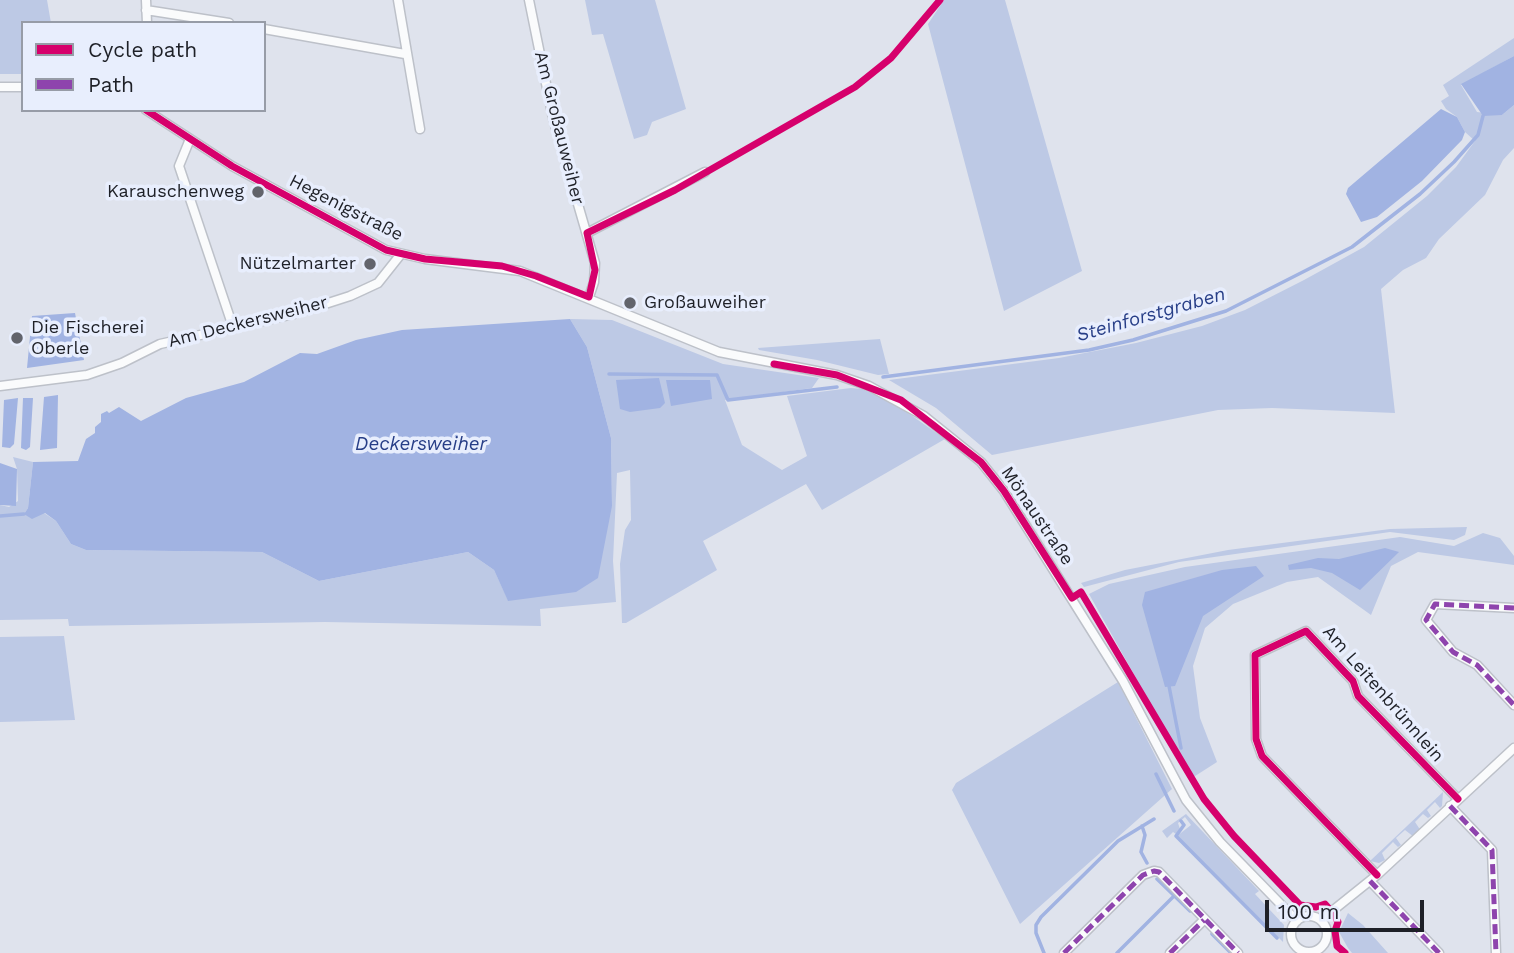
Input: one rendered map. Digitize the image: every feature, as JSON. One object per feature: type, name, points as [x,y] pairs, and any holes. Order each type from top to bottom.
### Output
[{"type":"street","points":[[146,0],[147,21]]},
{"type":"street","points":[[398,0],[405,54],[420,129]]},
{"type":"street","name":"Am Großauweiher","points":[[529,0],[553,118],[587,233],[595,270],[589,297]]},
{"type":"street","points":[[146,10],[216,21]]},
{"type":"street","points":[[266,29],[405,54]]},
{"type":"street","points":[[0,87],[21,87]]},
{"type":"street","name":"Hegenigstraße","points":[[149,112],[285,196],[366,240],[401,254],[502,266],[589,297],[719,352],[826,373],[869,386]]},
{"type":"street","points":[[190,139],[179,166],[233,327]]},
{"type":"street","points":[[587,233],[705,172]]},
{"type":"street","name":"Am Deckersweiher","points":[[0,386],[87,375],[122,363],[160,344],[294,314],[350,296],[378,283],[401,254]]},
{"type":"street","name":"Mönaustraße","points":[[869,386],[924,416],[981,462],[1004,491],[1083,615],[1186,800],[1220,842],[1297,921]]},
{"type":"street","points":[[1514,608],[1435,604],[1426,620],[1453,652],[1476,665],[1514,705]]},
{"type":"street","name":"Am Leitenbrünnlein","points":[[1374,878],[1262,756],[1256,740],[1255,655],[1306,631],[1353,681],[1358,696],[1458,799]]},
{"type":"street","points":[[1321,920],[1374,878],[1514,748]]},
{"type":"street","points":[[1450,806],[1492,850],[1496,953]]},
{"type":"street","points":[[1064,953],[1148,872],[1159,872],[1238,953]]},
{"type":"street","points":[[1374,878],[1439,953]]},
{"type":"street","points":[[1307,916],[1321,920],[1327,933],[1324,950],[1294,950],[1292,935],[1297,921],[1307,916]]},
{"type":"street","points":[[1170,953],[1204,920]]},
{"type":"shaded area","points":[[0,0],[47,0],[51,21],[21,21],[21,74],[0,74]]},
{"type":"shaded area","points":[[585,0],[655,0],[686,109],[652,122],[647,135],[634,139],[603,34],[592,35]]},
{"type":"shaded area","points":[[944,0],[1005,0],[1082,271],[1004,311],[928,24]]},
{"type":"shaded area","points":[[1514,38],[1514,56],[1461,85],[1477,112],[1502,115],[1514,105],[1514,148],[1503,160],[1485,195],[1439,239],[1426,258],[1403,270],[1381,289],[1395,413],[1272,408],[1218,410],[992,455],[936,408],[889,380],[1059,358],[1136,343],[1202,326],[1245,310],[1304,280],[1364,247],[1427,196],[1456,167],[1475,141],[1441,101],[1449,96],[1443,85]]},
{"type":"shaded area","points":[[570,319],[612,320],[723,364],[819,378],[812,388],[725,400],[742,445],[782,470],[807,456],[787,396],[863,389],[901,408],[945,439],[822,510],[806,484],[703,541],[717,570],[626,623],[622,623],[620,564],[625,530],[631,520],[630,470],[617,473],[613,561],[616,602],[540,609],[541,626],[325,622],[69,626],[68,619],[0,620],[0,505],[9,507],[18,501],[17,469],[13,457],[33,462],[28,508],[24,514],[44,513],[56,521],[71,544],[86,550],[262,552],[319,581],[468,552],[494,570],[508,600],[612,506],[611,438],[587,347]]},
{"type":"shaded area","points":[[880,339],[889,374],[878,375],[758,348]]},
{"type":"shaded area","points":[[1467,527],[1465,535],[1454,540],[1390,532],[1179,562],[1084,587],[1081,583],[1125,570],[1228,550],[1390,529]]},
{"type":"shaded area","points":[[1483,533],[1500,538],[1514,556],[1514,565],[1418,552],[1391,566],[1371,615],[1318,577],[1287,582],[1233,604],[1205,628],[1193,666],[1200,718],[1217,762],[1192,778],[1089,594],[1109,584],[1185,567],[1400,537],[1454,546]]},
{"type":"shaded area","points":[[64,636],[75,720],[0,722],[0,637]]},
{"type":"shaded area","points":[[1118,682],[1172,789],[1020,924],[952,790],[956,783]]},
{"type":"shaded area","points":[[1443,792],[1442,806],[1440,808],[1435,802],[1427,810],[1431,816],[1428,818],[1423,814],[1415,822],[1421,831],[1414,837],[1405,830],[1396,838],[1401,845],[1398,847],[1393,842],[1382,853],[1385,860],[1379,863],[1370,861]]},
{"type":"shaded area","points":[[1186,814],[1259,891],[1255,894],[1284,925],[1283,942],[1177,836],[1191,825],[1185,817],[1178,823],[1180,829],[1176,834],[1173,832],[1167,838],[1162,831]]},
{"type":"shaded area","points":[[1348,913],[1363,925],[1388,953],[1352,953],[1339,932]]},
{"type":"water","points":[[1514,56],[1514,105],[1502,115],[1483,116],[1461,84]]},
{"type":"water","points":[[1441,109],[1457,117],[1465,132],[1462,140],[1422,181],[1377,217],[1361,222],[1346,194],[1348,188]]},
{"type":"water","points":[[75,313],[84,360],[27,368],[32,316]]},
{"type":"water","name":"Deckersweiher","points":[[570,319],[587,347],[611,438],[612,506],[598,578],[576,592],[508,601],[494,570],[468,552],[319,581],[262,552],[86,550],[71,544],[56,521],[45,513],[32,519],[24,514],[28,508],[33,462],[78,461],[86,439],[95,433],[95,427],[101,422],[101,414],[107,411],[109,413],[119,407],[141,421],[186,398],[244,382],[300,353],[317,354],[356,340],[402,330]]},
{"type":"water","points":[[659,378],[665,403],[660,408],[630,412],[620,409],[616,380]]},
{"type":"water","points":[[666,380],[710,380],[712,399],[671,406]]},
{"type":"water","points":[[58,395],[57,448],[40,450],[44,397]]},
{"type":"water","points":[[18,398],[14,444],[10,448],[2,447],[4,400]]},
{"type":"water","points":[[23,398],[33,398],[30,447],[26,450],[21,448]]},
{"type":"water","points":[[0,463],[17,469],[16,506],[0,505]]},
{"type":"water","points":[[1385,548],[1399,552],[1360,590],[1332,573],[1311,568],[1289,570],[1288,565],[1318,558],[1339,559]]},
{"type":"water","points":[[1256,566],[1264,576],[1203,616],[1175,686],[1165,687],[1142,605],[1145,592],[1222,570]]},
{"type":"waterway","name":"Steinforstgraben","points":[[883,377],[1089,350],[1133,340],[1226,311],[1352,247],[1420,194],[1454,162],[1478,135],[1483,116]]},
{"type":"waterway","name":"Steinforstgraben","points":[[609,374],[717,375],[728,400],[837,387]]},
{"type":"waterway","name":"Steinforstgraben","points":[[0,516],[24,514]]},
{"type":"waterway","points":[[1169,686],[1181,748]]},
{"type":"waterway","points":[[1156,774],[1174,811]]},
{"type":"waterway","points":[[1044,953],[1036,933],[1036,925],[1041,917],[1118,841],[1154,819]]},
{"type":"waterway","points":[[1181,821],[1184,825],[1176,836],[1277,938]]},
{"type":"waterway","points":[[1142,826],[1145,835],[1141,852],[1147,863]]},
{"type":"waterway","points":[[1157,879],[1190,911]]},
{"type":"waterway","points":[[1117,953],[1174,896]]},
{"type":"waterway","points":[[1212,934],[1231,953]]},
{"type":"marked path","points":[[1514,608],[1435,604],[1426,620],[1453,652],[1477,665],[1514,705]]},
{"type":"marked path","points":[[1450,806],[1492,850],[1496,953]]},
{"type":"marked path","points":[[1064,953],[1143,875],[1154,871],[1159,872],[1238,953]]},
{"type":"marked path","points":[[1370,881],[1439,953]]},
{"type":"marked path","points":[[1170,953],[1204,920]]},
{"type":"cycle path","points":[[149,112],[232,166],[386,250],[425,259],[502,266],[589,297],[595,270],[587,233],[675,190],[855,87],[891,58],[940,0]]},
{"type":"cycle path","points":[[774,364],[837,375],[901,400],[981,462],[1004,491],[1072,598],[1081,592],[1204,799],[1234,836],[1300,905],[1316,907],[1325,904],[1338,922],[1335,931],[1337,946],[1345,953]]},
{"type":"cycle path","points":[[1377,875],[1262,756],[1256,739],[1255,655],[1306,631],[1353,681],[1358,696],[1458,799]]},
{"type":"place","name":"Karauschenweg","points":[[258,192]]},
{"type":"place","name":"Nützelmarter","points":[[370,264]]},
{"type":"place","name":"Großauweiher","points":[[630,303]]},
{"type":"place","name":"Die Fischerei Oberle","points":[[17,338]]}]
